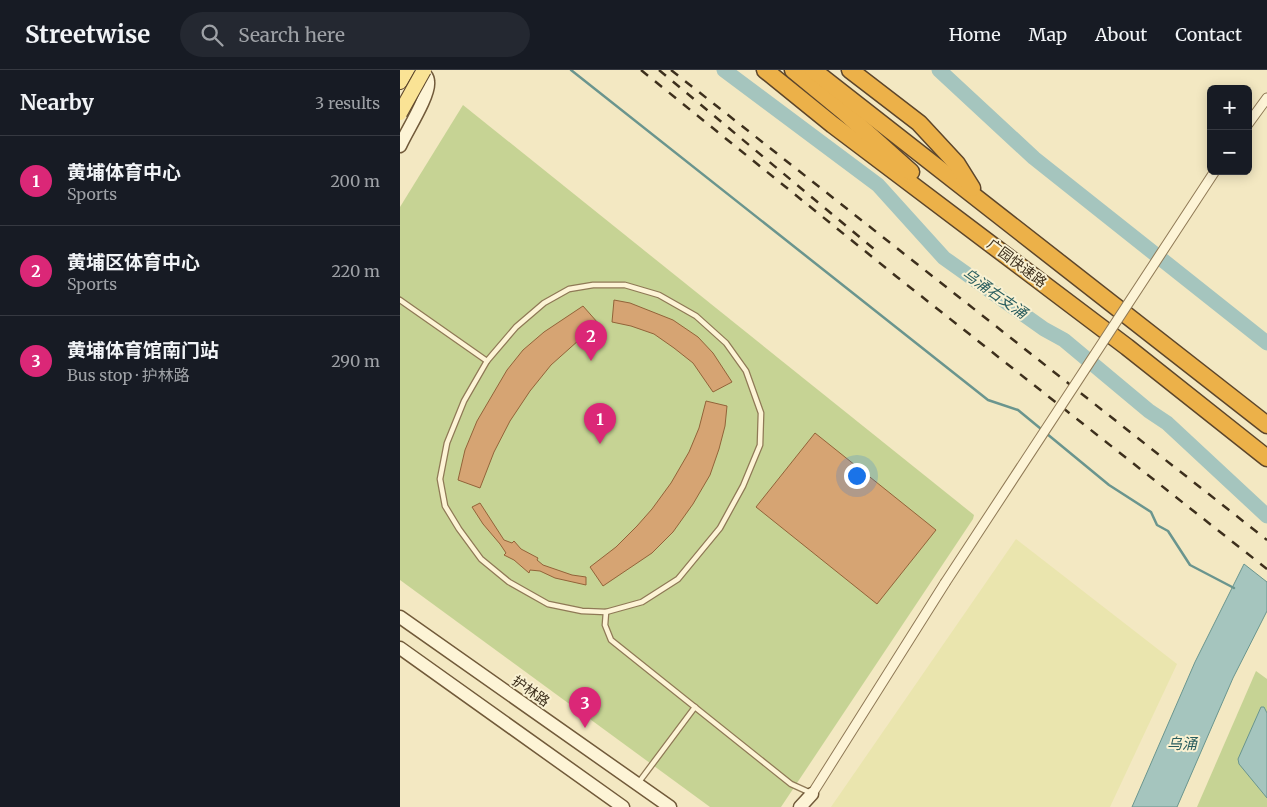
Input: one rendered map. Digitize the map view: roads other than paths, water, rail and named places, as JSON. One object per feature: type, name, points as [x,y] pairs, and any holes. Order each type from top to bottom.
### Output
[{"type":"highway","name":"广园快速路","points":[[765,70],[834,125],[1135,353],[1267,458]]},
{"type":"highway","points":[[793,70],[872,136],[980,236]]},
{"type":"highway","name":"广园快速路","points":[[813,70],[1267,425]]},
{"type":"highway","points":[[850,70],[925,129],[956,164],[980,200]]},
{"type":"main road","points":[[400,82],[407,70]]},
{"type":"main road","points":[[400,146],[428,91],[428,79],[419,70]]},
{"type":"main road","points":[[400,113],[424,70]]},
{"type":"main road","name":"护林路","points":[[400,617],[670,807]]},
{"type":"main road","points":[[400,648],[623,807]]},
{"type":"main road","points":[[800,807],[812,794]]},
{"type":"main road","points":[[805,807],[812,794]]},
{"type":"street","points":[[1252,119],[1267,98]]},
{"type":"street","points":[[812,794],[945,583],[1213,175]]},
{"type":"lane","points":[[592,285],[625,285],[659,295],[696,316],[726,343],[746,371],[761,414],[760,445],[744,486],[720,528],[678,579],[642,602],[606,612],[582,611],[548,604],[508,582],[481,559],[459,529],[445,506],[440,479],[447,443],[464,401],[487,361],[523,321],[544,302],[569,289],[592,285]]},
{"type":"lane","points":[[400,300],[487,361]]},
{"type":"lane","points":[[606,612],[605,625],[611,640],[791,784],[812,794]]},
{"type":"lane","points":[[638,784],[696,707]]},
{"type":"water","name":"乌涌","points":[[1244,564],[1267,582],[1267,611],[1233,678],[1177,807],[1132,807],[1195,662]]},
{"type":"water","points":[[1261,707],[1264,707],[1267,713],[1267,798],[1239,764],[1238,759]]},
{"type":"waterway","points":[[571,70],[988,400],[1018,410],[1109,485],[1151,512],[1157,525],[1168,531],[1190,565],[1234,588]]},
{"type":"waterway","name":"乌涌右支涌","points":[[724,70],[878,185],[944,258],[1044,329],[1064,340],[1149,411],[1167,423],[1267,516]]},
{"type":"waterway","name":"乌涌右支涌","points":[[939,70],[1034,158],[1267,343]]},
{"type":"railway","points":[[641,70],[897,277],[1267,569]]},
{"type":"railway","points":[[659,70],[874,249]]},
{"type":"railway","points":[[671,70],[1267,540]]},
{"type":"place","name":"黄埔区体育中心","points":[[591,361]]},
{"type":"place","name":"黄埔体育中心","points":[[600,444]]},
{"type":"place","name":"黄埔体育馆南门站","points":[[585,728]]}]
